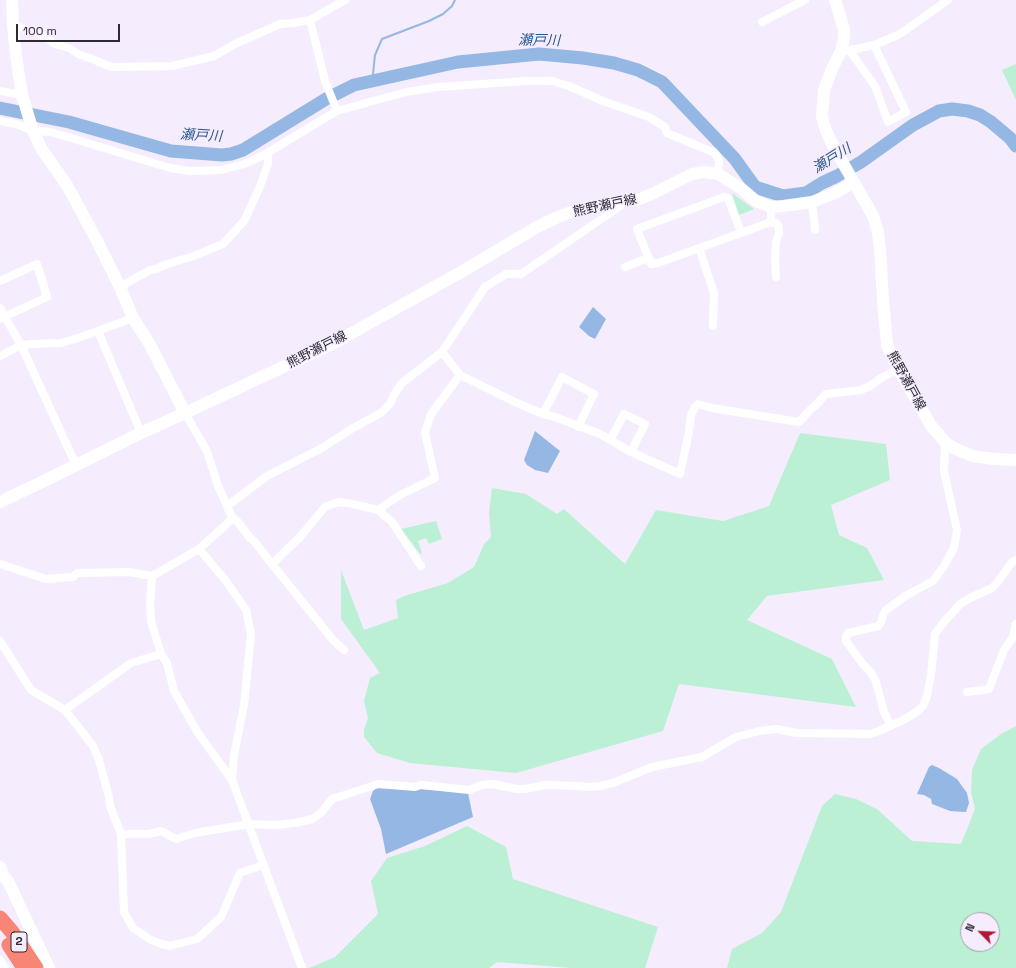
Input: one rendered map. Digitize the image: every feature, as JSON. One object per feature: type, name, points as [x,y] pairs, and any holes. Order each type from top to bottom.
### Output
[{"type":"highway","name":"2","points":[[0,918],[12,932],[36,968]]},
{"type":"highway","name":"2","points":[[0,933],[24,968]]},
{"type":"main road","points":[[12,0],[16,56],[23,97],[32,129],[41,148],[68,188],[97,241],[120,287],[133,318],[149,343],[185,413]]},
{"type":"main road","name":"熊野瀬戸線","points":[[835,0],[844,30],[845,51],[832,69],[824,90],[822,116],[828,135],[873,216],[878,232],[887,345],[898,369],[932,427],[946,443],[972,456],[1016,460]]},
{"type":"main road","name":"熊野瀬戸線","points":[[0,502],[141,433],[332,344],[537,227],[580,209],[637,200],[692,174],[704,172],[718,174],[742,189],[756,201],[771,207]]},
{"type":"main road","points":[[771,207],[812,202],[834,193],[852,180]]},
{"type":"main road","points":[[1,874],[8,881],[49,968]]},
{"type":"street","points":[[13,24],[40,34],[55,44],[69,48],[80,55],[111,67],[172,66],[214,56],[237,43],[280,24],[310,20],[345,0]]},
{"type":"street","points":[[874,45],[906,112],[888,122],[875,86],[845,51],[874,45],[900,34],[948,0]]},
{"type":"street","points":[[762,22],[803,1]]},
{"type":"street","points":[[310,20],[326,84],[337,110]]},
{"type":"street","points":[[0,121],[51,132],[170,168],[190,171],[221,170],[244,164],[268,153],[337,110],[406,92],[438,87],[526,81],[552,81],[569,86],[603,101],[649,117],[665,127],[667,133],[714,153],[719,161],[718,174]]},
{"type":"street","points":[[0,91],[23,97]]},
{"type":"street","points":[[120,287],[150,270],[194,256],[222,244],[244,221],[259,189],[268,164],[268,153]]},
{"type":"street","points":[[741,232],[728,198],[724,197],[637,229],[651,264],[658,264],[741,232],[771,222],[776,223],[779,227],[775,258],[776,277]]},
{"type":"street","points":[[227,506],[267,476],[322,448],[353,428],[381,413],[390,404],[402,383],[442,352],[485,287],[506,274],[521,274],[619,207],[623,201]]},
{"type":"street","points":[[812,202],[815,230]]},
{"type":"street","points":[[771,207],[771,222]]},
{"type":"street","points":[[699,248],[714,293],[713,326]]},
{"type":"street","points":[[625,267],[648,258]]},
{"type":"street","points":[[0,281],[37,264],[47,297],[3,318]]},
{"type":"street","points":[[0,308],[3,318],[21,345],[76,465]]},
{"type":"street","points":[[0,356],[21,345],[61,343],[133,318]]},
{"type":"street","points":[[98,331],[141,433]]},
{"type":"street","points":[[442,352],[460,375],[543,414],[600,434],[631,452],[680,474],[691,415],[698,404],[712,408],[799,422],[826,394],[861,390],[898,369]]},
{"type":"street","points":[[378,510],[400,495],[435,478],[426,433],[427,426],[431,414],[460,375]]},
{"type":"street","points":[[543,414],[562,377],[594,394],[578,427]]},
{"type":"street","points":[[185,413],[207,451],[218,486],[232,517],[254,541],[333,640],[344,650]]},
{"type":"street","points":[[610,440],[624,414],[645,424],[631,452]]},
{"type":"street","points":[[891,726],[884,712],[876,682],[872,674],[846,642],[846,636],[848,633],[878,626],[886,610],[933,581],[944,566],[954,548],[957,530],[944,471],[944,445],[946,443]]},
{"type":"street","points":[[272,564],[300,537],[324,507],[339,502],[378,510],[392,522],[421,566]]},
{"type":"street","points":[[0,564],[46,579],[73,577],[77,573],[129,572],[152,576],[199,549],[231,520],[232,517]]},
{"type":"street","points":[[199,549],[226,581],[246,610],[251,634],[244,706],[234,755],[232,780]]},
{"type":"street","points":[[121,834],[149,834],[161,831],[176,839],[195,833],[249,824],[277,825],[312,819],[321,813],[332,798],[378,784],[415,787],[421,785],[469,790],[482,785],[494,784],[517,789],[546,785],[578,786],[589,788],[613,783],[652,767],[702,757],[736,737],[759,731],[777,729],[796,733],[870,734],[891,726],[918,712],[923,706],[927,696],[932,675],[935,634],[960,604],[992,588],[1012,562],[1016,560]]},
{"type":"street","points":[[152,576],[150,604],[151,621],[160,654],[167,663],[174,691],[198,733],[232,780],[302,968]]},
{"type":"street","points":[[967,692],[989,688],[1004,650],[1013,637],[1016,624]]},
{"type":"street","points":[[0,640],[31,690],[65,710],[93,746],[99,760],[110,806],[121,834],[124,912],[133,928],[151,940],[170,946],[197,939],[221,917],[240,873],[263,865]]},
{"type":"street","points":[[65,710],[131,663],[160,654]]},
{"type":"street","points":[[0,960],[5,968]]},
{"type":"green space","points":[[1016,64],[1016,100],[1002,70]]},
{"type":"green space","points":[[732,193],[754,209],[739,215]]},
{"type":"green space","points":[[800,433],[886,444],[890,480],[831,505],[839,535],[867,548],[884,580],[767,596],[747,620],[832,659],[856,707],[679,684],[663,731],[516,773],[410,763],[377,753],[364,737],[364,730],[368,718],[364,701],[370,678],[380,673],[341,619],[341,570],[364,630],[398,618],[396,600],[404,596],[448,583],[474,567],[484,544],[491,537],[489,513],[492,488],[526,494],[557,514],[564,509],[625,564],[656,510],[723,521],[769,506]]},
{"type":"green space","points":[[436,521],[442,539],[429,544],[426,538],[418,541],[422,553],[420,554],[401,529]]},
{"type":"green space","points":[[1016,726],[1016,968],[727,968],[732,949],[762,933],[781,912],[822,806],[835,794],[856,799],[877,809],[912,841],[961,844],[975,809],[971,792],[972,770],[981,749],[1001,734]]},
{"type":"green space","points":[[467,826],[506,847],[513,879],[658,927],[645,968],[572,968],[497,962],[489,968],[309,968],[335,957],[378,914],[371,881],[387,858],[425,846]]},
{"type":"water","points":[[593,307],[606,319],[595,339],[579,327]]},
{"type":"water","points":[[535,431],[560,451],[548,473],[535,470],[527,465],[524,460]]},
{"type":"water","points":[[932,765],[957,779],[967,793],[969,803],[966,812],[950,811],[932,804],[931,799],[924,795],[917,794],[929,767]]},
{"type":"water","points":[[377,788],[421,789],[468,793],[473,817],[386,854],[381,829],[370,799],[373,791]]},
{"type":"waterway","points":[[380,79],[373,74],[375,55],[382,39],[443,14],[452,6],[455,0]]},
{"type":"waterway","name":"瀬戸川","points":[[0,108],[69,122],[171,151],[222,155],[243,150],[326,99],[354,85],[458,62],[539,54],[583,58],[614,63],[638,70],[662,82],[735,159],[755,187],[783,196],[806,193],[861,162],[913,125],[939,111],[952,109],[968,111],[980,115],[1010,138],[1016,146]]}]
